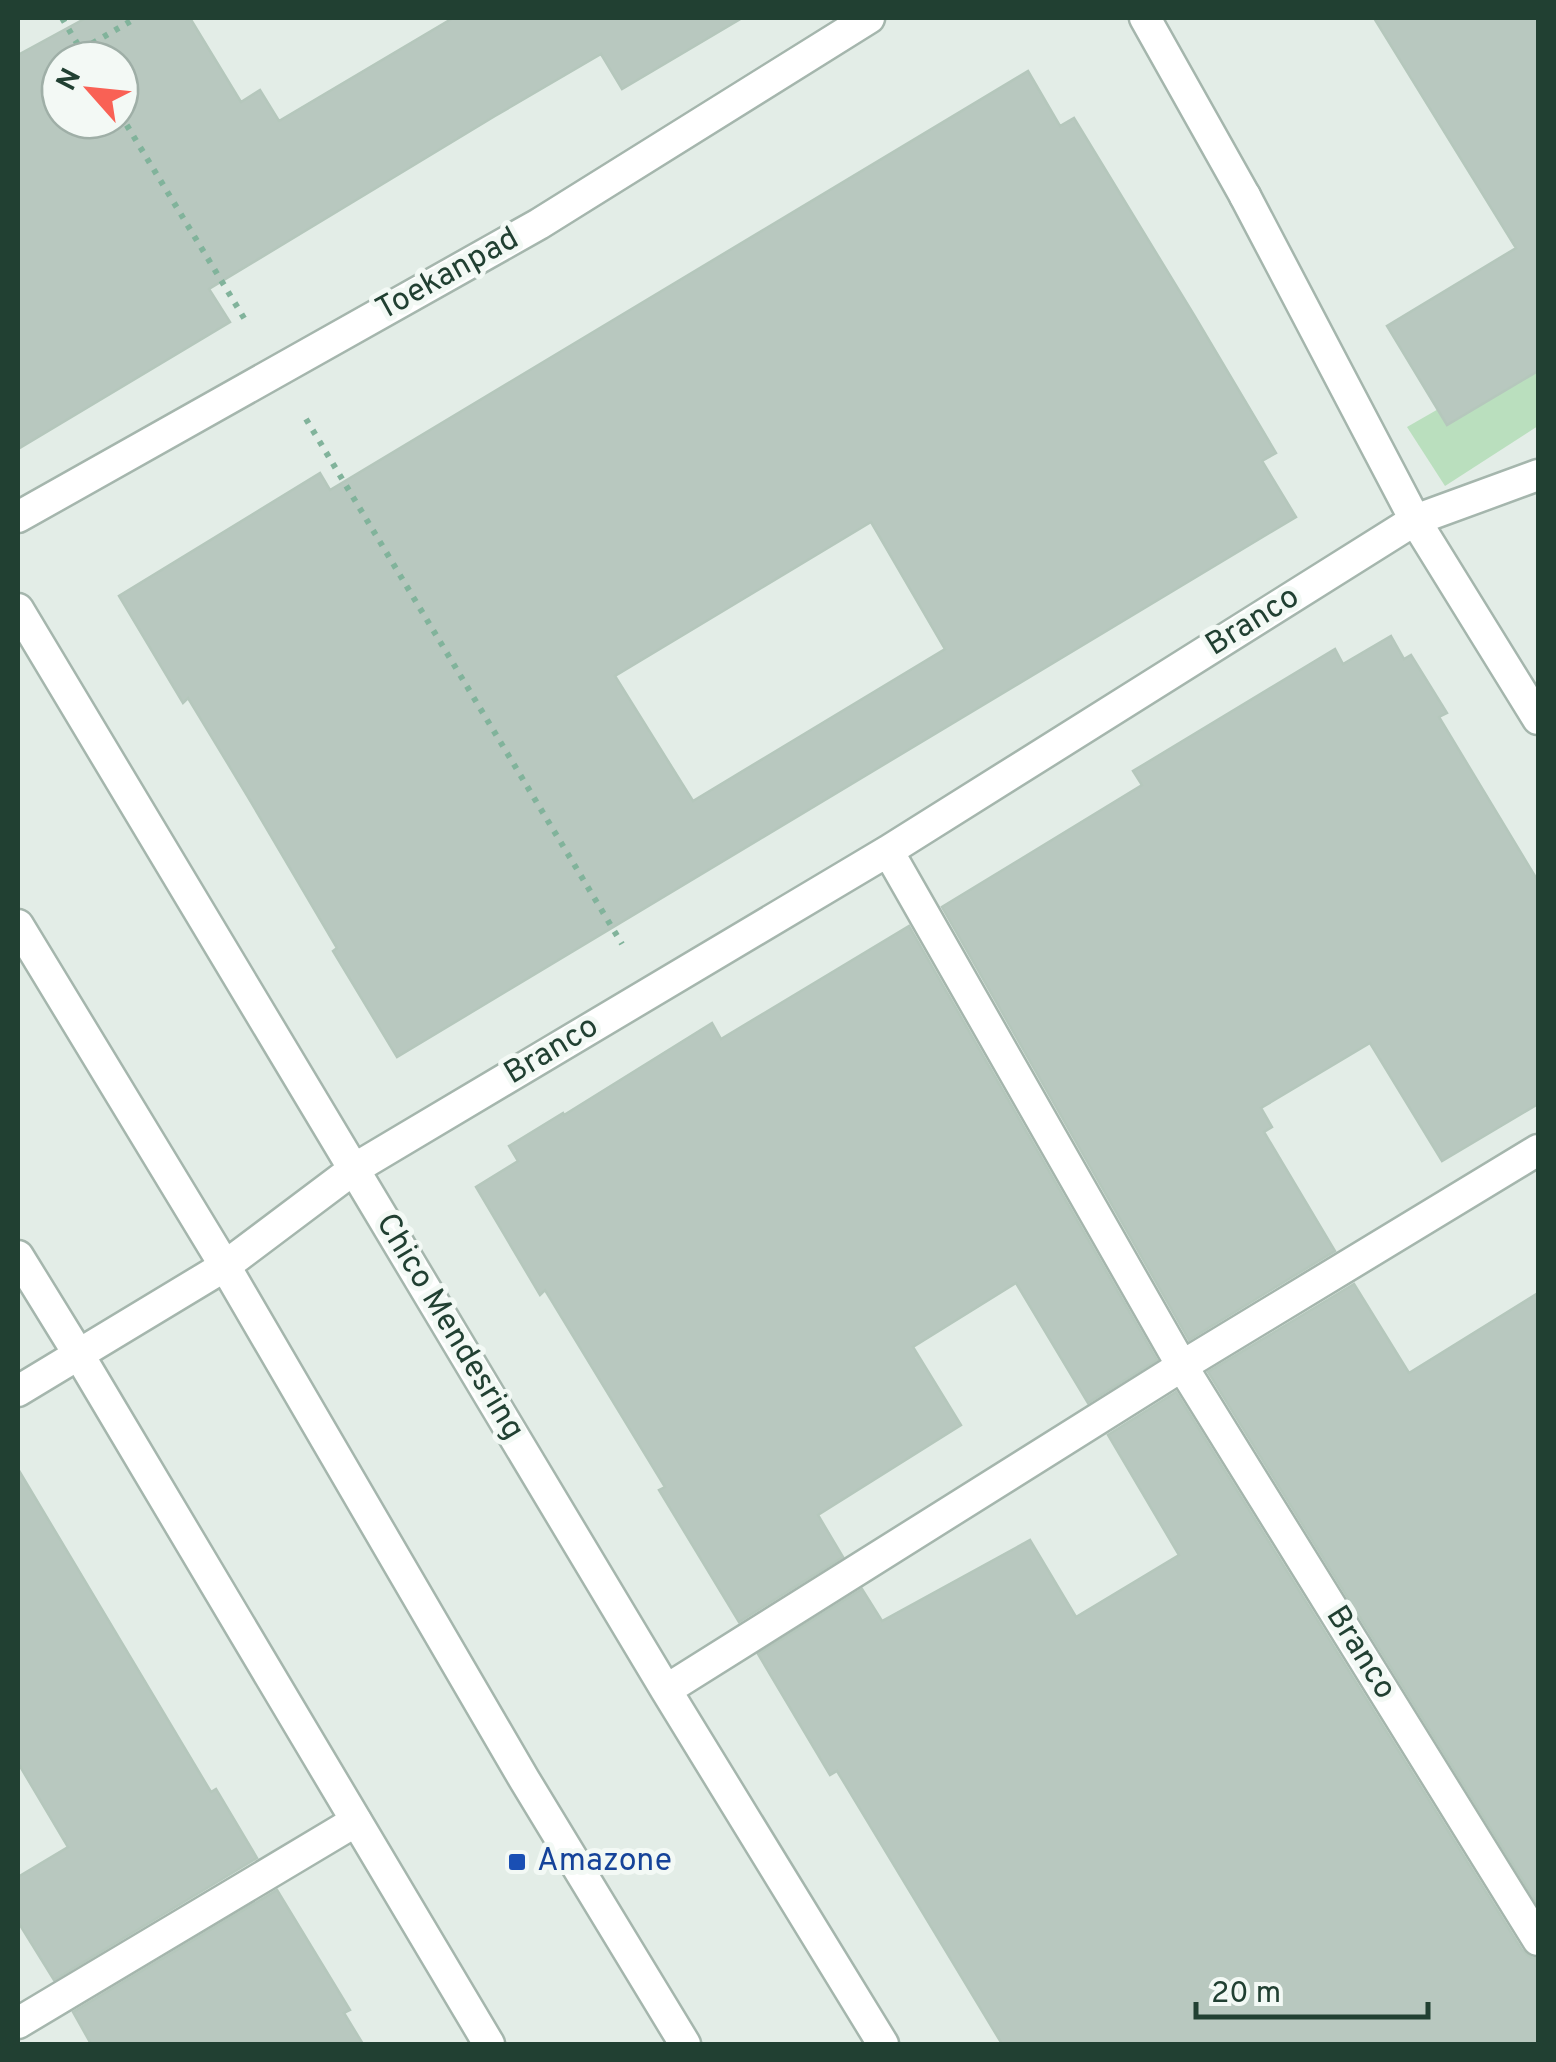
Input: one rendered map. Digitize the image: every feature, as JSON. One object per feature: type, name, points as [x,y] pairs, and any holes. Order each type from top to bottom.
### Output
[{"type":"street","name":"Toekanpad","points":[[18,516],[539,224],[869,18]]},
{"type":"street","points":[[1145,18],[1245,196],[1414,520],[1538,719]]},
{"type":"street","name":"Branco","points":[[225,1266],[354,1170],[888,851],[1414,520],[1538,476]]},
{"type":"street","name":"Chico Mendesring","points":[[18,608],[882,2044]]},
{"type":"street","name":"Branco","points":[[888,851],[1182,1366],[1538,1940]]},
{"type":"street","points":[[18,925],[225,1266],[524,1779],[685,2044]]},
{"type":"street","points":[[666,1690],[1182,1366],[1538,1150]]},
{"type":"street","points":[[18,1256],[488,2044]]},
{"type":"street","points":[[18,1390],[225,1266]]},
{"type":"street","points":[[18,2024],[356,1821]]},
{"type":"path","points":[[62,18],[75,40]]},
{"type":"path","points":[[98,40],[136,18]]},
{"type":"path","points":[[136,140],[651,992]]},
{"type":"green space","points":[[1538,352],[1538,426],[1445,486],[1407,427]]},
{"type":"building","points":[[86,18],[190,18],[241,102],[260,90],[279,121],[453,18],[742,18],[622,89],[601,54],[495,116],[209,289],[230,322],[18,449],[18,55],[40,43],[40,140],[140,140],[140,40],[46,40]]},
{"type":"building","points":[[1374,18],[1538,18],[1538,371],[1447,425],[1387,326],[1516,248]]},
{"type":"building","points":[[1028,71],[1060,126],[1074,118],[1194,315],[1276,453],[1262,461],[1296,517],[397,1057],[248,797],[188,698],[183,703],[119,596],[320,473],[330,490]],"holes":[[[871,522],[945,649],[693,801],[615,676]]]},
{"type":"building","points":[[1391,636],[1404,659],[1411,655],[1447,713],[1439,717],[1538,881],[1538,1104],[1442,1161],[1370,1043],[1261,1108],[1272,1127],[1264,1132],[1335,1251],[1189,1340],[942,907],[1142,785],[1133,771],[1335,649],[1343,664]]},
{"type":"building","points":[[909,926],[1157,1360],[1088,1403],[1016,1283],[913,1347],[961,1425],[818,1515],[843,1557],[739,1622],[659,1490],[665,1487],[545,1290],[540,1295],[476,1187],[518,1161],[509,1146],[712,1023],[721,1039]]},
{"type":"building","points":[[1354,1284],[1409,1373],[1538,1293],[1538,1905],[1208,1372]]},
{"type":"building","points":[[1176,1392],[1522,1950],[1538,1959],[1538,2044],[1002,2044],[837,1771],[830,1775],[758,1654],[862,1589],[882,1621],[1030,1540],[1076,1617],[1179,1555],[1108,1435]]},
{"type":"building","points":[[18,1469],[211,1792],[216,1789],[257,1858],[54,1980],[18,1922],[18,1877],[68,1847],[18,1763]]},
{"type":"building","points":[[277,1890],[350,2010],[344,2013],[363,2044],[91,2044],[73,2012]]},
{"type":"place","name":"Amazone","points":[[517,1862]]}]
